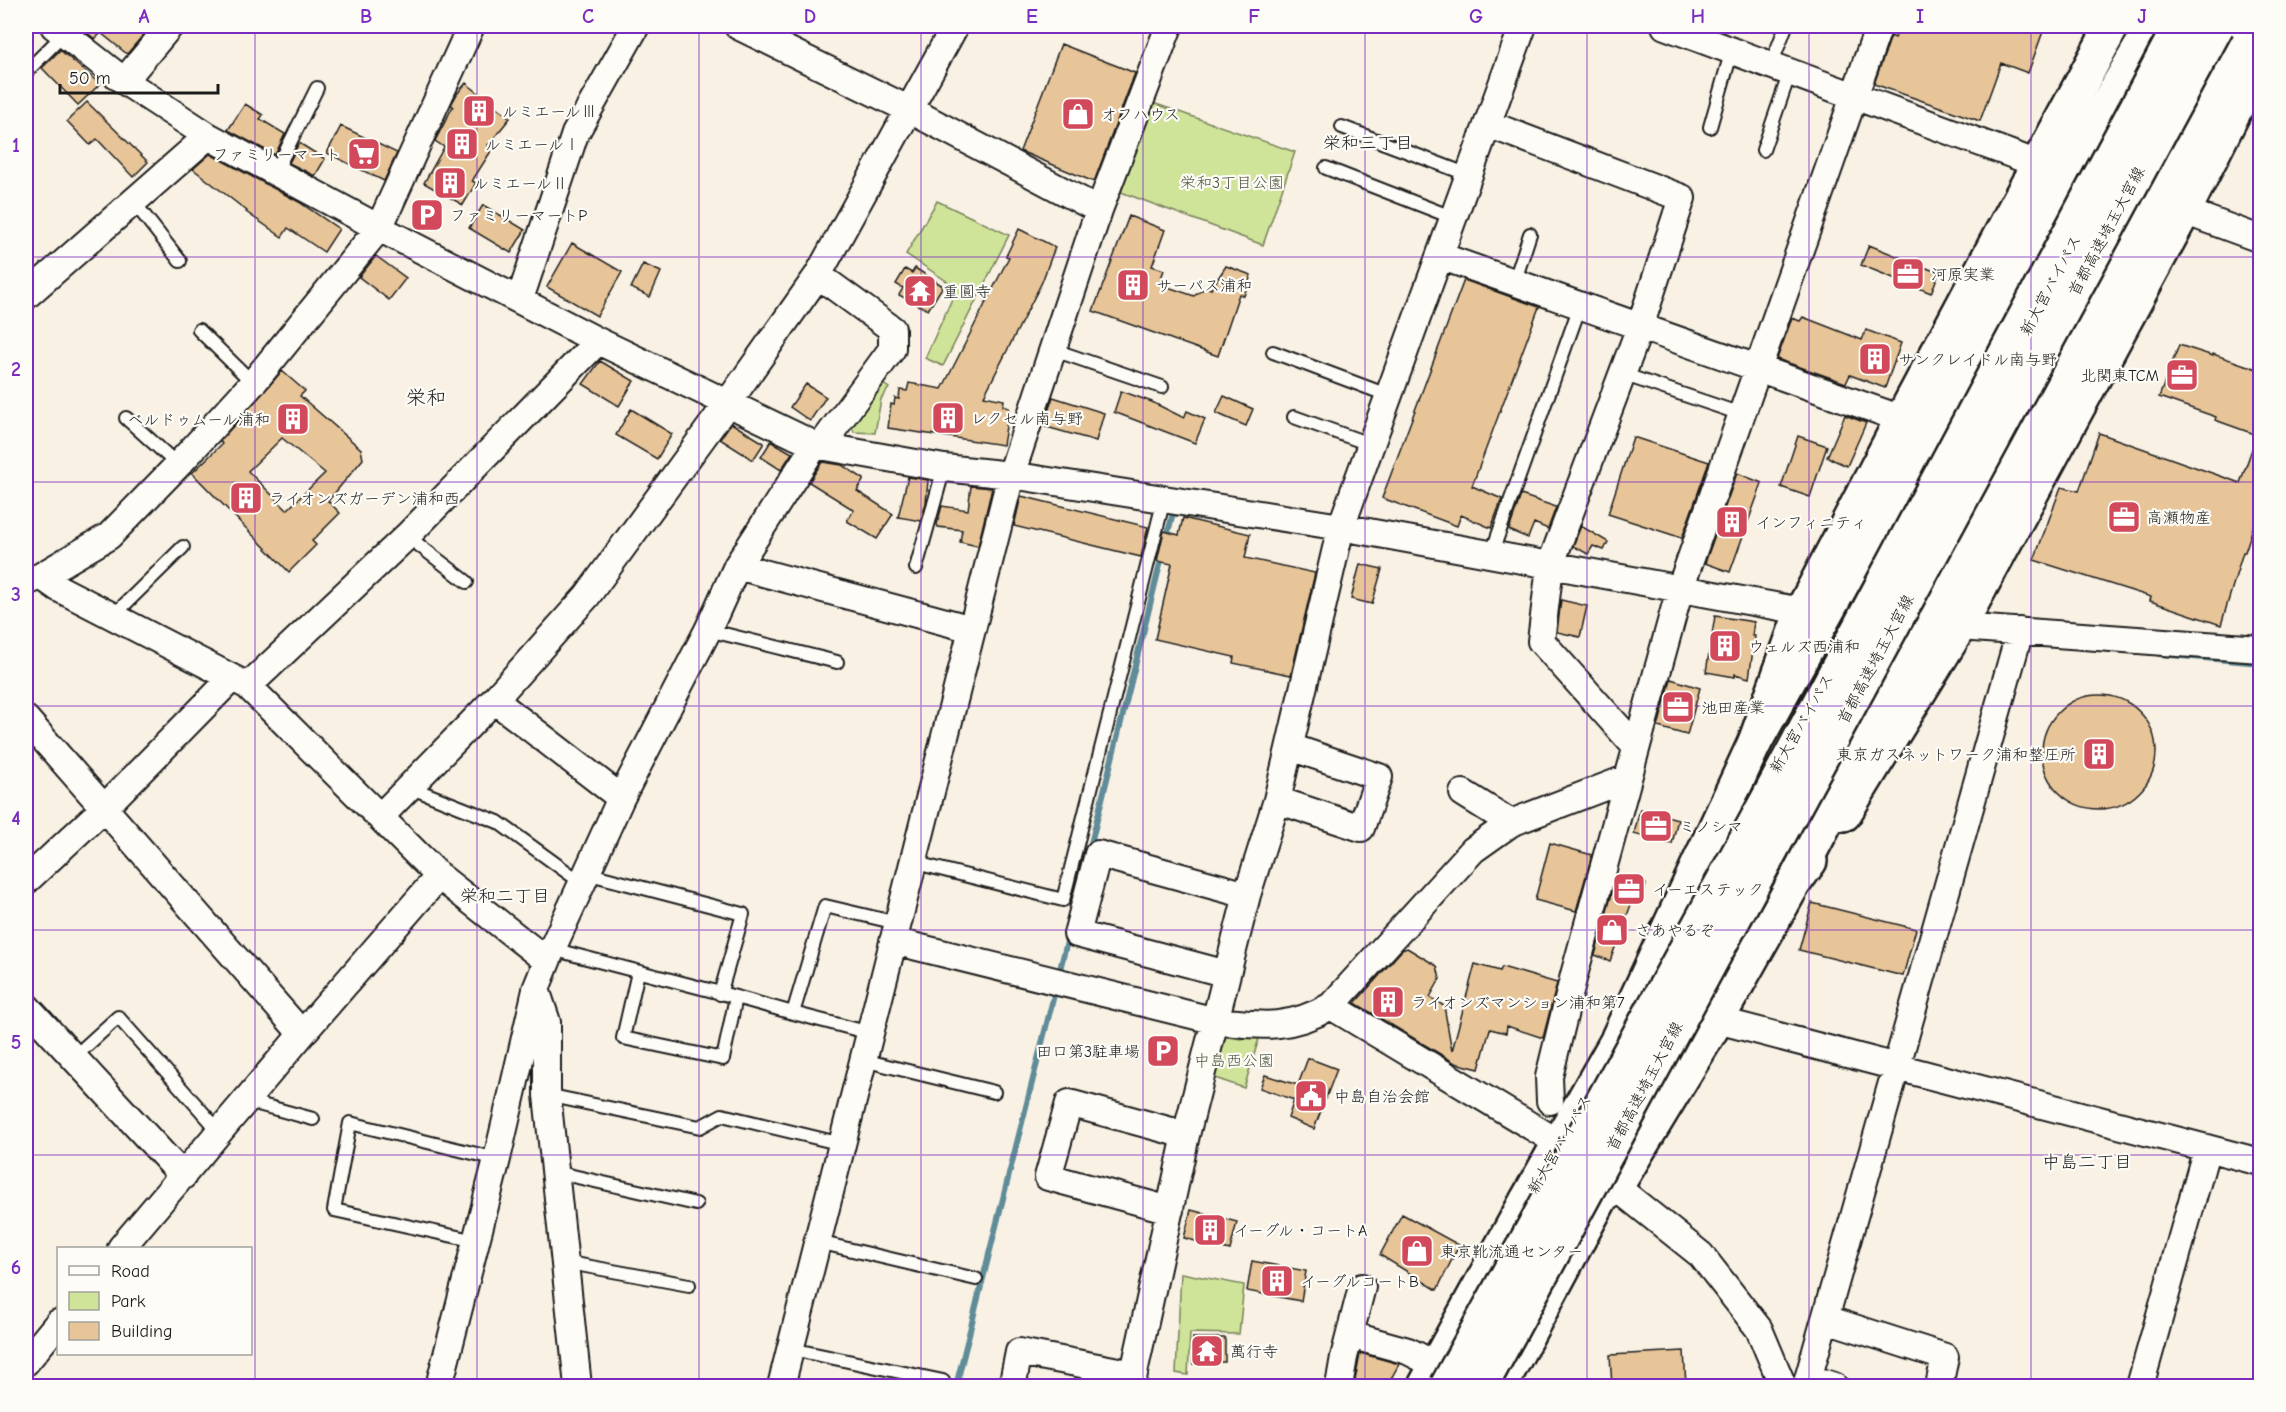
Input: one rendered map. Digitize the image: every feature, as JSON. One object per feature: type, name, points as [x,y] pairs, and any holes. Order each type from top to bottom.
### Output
[{"type":"highway","points":[[1755,742],[1802,610],[2112,26]]},
{"type":"highway","points":[[1613,1048],[1755,742],[2152,26]]},
{"type":"highway","name":"首都高速埼玉大宮線","points":[[1436,1379],[1768,799],[2180,26]]},
{"type":"highway","name":"新大宮バイパス","points":[[1436,1379],[1559,1143],[2001,375],[2189,26]]},
{"type":"highway","name":"新大宮バイパス","points":[[1500,1386],[1586,1228],[2018,385],[2210,26]]},
{"type":"highway","name":"首都高速埼玉大宮線","points":[[1481,1386],[2217,26]]},
{"type":"highway","points":[[1586,1228],[1616,1187],[1717,1020],[1794,883],[1918,644],[2247,26]]},
{"type":"highway","points":[[1794,883],[1850,806],[1959,627],[2184,211],[2260,60]]},
{"type":"street","points":[[124,81],[170,26]]},
{"type":"street","points":[[33,579],[109,536],[253,383],[379,228],[471,26]]},
{"type":"street","points":[[520,299],[575,135],[636,26]]},
{"type":"street","points":[[738,26],[910,110],[1099,210]]},
{"type":"street","points":[[380,817],[494,700],[587,596],[727,404],[818,275],[955,26]]},
{"type":"street","points":[[781,1386],[1011,475],[1099,210],[1169,26]]},
{"type":"street","points":[[1014,1377],[1019,1352],[1132,1380],[1186,1135],[1247,895],[1277,800],[1341,527],[1523,26]]},
{"type":"street","points":[[1665,26],[2038,164]]},
{"type":"street","points":[[1550,1101],[1549,1077],[1574,975],[1680,589],[1879,26]]},
{"type":"street","points":[[64,28],[124,81],[208,136],[379,228],[598,341],[818,446],[944,468],[1011,475],[1341,527],[1802,610]]},
{"type":"street","points":[[1488,124],[1682,198],[1640,327],[1550,566],[1541,641],[1636,747]]},
{"type":"street","points":[[26,296],[208,136]]},
{"type":"street","points":[[2184,211],[2260,239]]},
{"type":"street","points":[[1440,256],[1902,419]]},
{"type":"street","points":[[439,1386],[497,1159],[536,989],[549,955],[621,798],[708,630],[737,566],[818,446],[892,349],[892,329],[818,275]]},
{"type":"street","points":[[26,880],[240,682],[407,536],[598,341]]},
{"type":"street","points":[[737,566],[972,629]]},
{"type":"street","points":[[33,579],[58,588],[240,682],[440,876],[549,955]]},
{"type":"street","points":[[1959,627],[2260,649]]},
{"type":"street","points":[[1834,1386],[1808,1382],[2020,631]]},
{"type":"street","points":[[494,700],[621,798]]},
{"type":"street","points":[[26,719],[302,1034]]},
{"type":"street","points":[[1277,800],[1361,828],[1379,777],[1290,747]]},
{"type":"street","points":[[895,932],[1216,1021],[1266,1026],[1309,1018],[1331,1006],[1473,850],[1511,823],[1628,778]]},
{"type":"street","points":[[1463,793],[1511,823]]},
{"type":"street","points":[[1227,974],[1077,934],[1098,854],[1247,895]]},
{"type":"street","points":[[123,1247],[302,1034],[440,876]]},
{"type":"street","points":[[536,989],[547,1022],[547,1095],[578,1386]]},
{"type":"street","points":[[26,1006],[183,1176]]},
{"type":"street","points":[[1331,1006],[1559,1143]]},
{"type":"street","points":[[1717,1020],[2260,1161]]},
{"type":"street","points":[[1170,1210],[1047,1177],[1069,1103],[1186,1135]]},
{"type":"street","points":[[2140,1386],[2207,1148]]},
{"type":"street","points":[[1616,1187],[1701,1255],[1759,1329],[1783,1386]]},
{"type":"street","points":[[1339,1386],[1362,1287]]},
{"type":"street","points":[[1826,1319],[1945,1357],[1939,1386]]},
{"type":"street","points":[[26,1362],[57,1324]]},
{"type":"street","points":[[1350,1335],[1408,1351],[1436,1379]]},
{"type":"lane","points":[[1763,150],[1786,26]]},
{"type":"lane","points":[[26,72],[64,28]]},
{"type":"lane","points":[[1710,127],[1732,50]]},
{"type":"lane","points":[[275,173],[317,88]]},
{"type":"lane","points":[[1342,127],[1469,175]]},
{"type":"lane","points":[[1326,168],[1454,218]]},
{"type":"lane","points":[[133,201],[180,261]]},
{"type":"lane","points":[[1514,283],[1530,234]]},
{"type":"lane","points":[[1491,555],[1580,306]]},
{"type":"lane","points":[[199,330],[253,383]]},
{"type":"lane","points":[[1054,350],[1162,387]]},
{"type":"lane","points":[[1273,352],[1390,396]]},
{"type":"lane","points":[[1622,374],[1741,414]]},
{"type":"lane","points":[[1294,417],[1372,445]]},
{"type":"lane","points":[[126,418],[178,465]]},
{"type":"lane","points":[[916,568],[944,468]]},
{"type":"lane","points":[[912,862],[1063,900],[1164,499]]},
{"type":"lane","points":[[407,536],[466,582]]},
{"type":"lane","points":[[113,616],[183,547]]},
{"type":"lane","points":[[708,630],[837,662]]},
{"type":"lane","points":[[409,787],[498,822],[584,878],[743,914],[720,994]]},
{"type":"lane","points":[[793,1013],[825,906],[895,932]]},
{"type":"lane","points":[[549,955],[638,972],[870,1033]]},
{"type":"lane","points":[[638,972],[623,1038],[723,1059],[736,997]]},
{"type":"lane","points":[[73,1058],[118,1017],[220,1132]]},
{"type":"lane","points":[[863,1060],[994,1092]]},
{"type":"lane","points":[[547,1095],[700,1127],[722,1115],[842,1144]]},
{"type":"lane","points":[[247,1101],[314,1119]]},
{"type":"lane","points":[[476,1241],[334,1210],[350,1123],[497,1159]]},
{"type":"lane","points":[[555,1172],[696,1204]]},
{"type":"lane","points":[[818,1242],[976,1279]]},
{"type":"lane","points":[[564,1262],[689,1286]]},
{"type":"lane","points":[[791,1349],[943,1381]]},
{"type":"green space","name":"栄和3丁目公園","points":[[1153,103],[1295,152],[1263,245],[1121,192]]},
{"type":"green space","points":[[937,201],[1009,235],[943,366],[925,358],[957,288],[906,254]]},
{"type":"green space","points":[[880,382],[889,388],[881,399],[875,433],[854,432],[850,423]]},
{"type":"green space","name":"中島西公園","points":[[1260,1035],[1244,1088],[1212,1077],[1222,1036],[1241,1039]]},
{"type":"green space","points":[[1181,1273],[1244,1285],[1239,1334],[1190,1333],[1188,1375],[1176,1373]]},
{"type":"building","points":[[85,26],[136,26],[145,33],[127,54],[101,33],[95,39],[82,29]]},
{"type":"building","points":[[1900,26],[2045,26],[2028,73],[2001,63],[1980,121],[1874,84],[1891,36],[1895,38]]},
{"type":"building","points":[[1061,44],[1135,73],[1094,182],[1020,151]]},
{"type":"building","points":[[60,50],[100,84],[78,105],[42,68]]},
{"type":"building","points":[[466,83],[510,118],[488,145],[493,148],[472,181],[476,183],[463,205],[424,183],[444,147],[435,141],[453,106],[451,105]]},
{"type":"building","points":[[87,102],[148,162],[133,177],[97,139],[90,145],[67,121]]},
{"type":"building","points":[[245,104],[263,115],[260,119],[285,134],[275,155],[228,130]]},
{"type":"building","name":"ファミリーマート","points":[[341,126],[397,153],[384,181],[327,153]]},
{"type":"building","points":[[299,143],[325,159],[315,176],[289,163]]},
{"type":"building","points":[[210,154],[299,202],[339,229],[324,252],[288,228],[282,237],[246,212],[193,169]]},
{"type":"building","points":[[483,205],[525,230],[511,253],[469,228]]},
{"type":"building","name":"サーパス浦和","points":[[1129,216],[1165,230],[1152,266],[1164,270],[1159,284],[1194,296],[1206,287],[1211,289],[1226,266],[1251,275],[1244,296],[1239,294],[1218,356],[1093,311]]},
{"type":"building","points":[[1019,229],[1055,247],[1042,282],[984,396],[1004,400],[1003,406],[1009,408],[1003,445],[888,428],[891,404],[894,405],[895,398],[899,399],[900,390],[907,391],[909,383],[942,389],[1009,257],[1006,256]]},
{"type":"building","points":[[572,243],[622,272],[597,316],[547,287]]},
{"type":"building","points":[[1869,245],[1939,273],[1931,293],[1861,265]]},
{"type":"building","points":[[376,256],[406,278],[389,300],[359,277]]},
{"type":"building","points":[[643,264],[661,272],[650,297],[631,288]]},
{"type":"building","points":[[915,268],[943,286],[928,310],[899,295],[903,288],[896,284],[905,269],[912,273]]},
{"type":"building","points":[[1464,280],[1539,307],[1472,486],[1502,499],[1491,528],[1461,515],[1457,526],[1382,498]]},
{"type":"building","points":[[1803,317],[1862,340],[1866,330],[1901,343],[1885,388],[1850,375],[1846,383],[1777,359],[1792,318],[1800,321]]},
{"type":"building","points":[[2179,345],[2260,370],[2260,506],[2245,552],[2243,552],[2221,625],[2150,601],[2151,597],[2034,560],[2061,487],[2079,491],[2099,433],[2240,483],[2257,435],[2215,420],[2216,417],[2159,397]]},
{"type":"building","points":[[600,361],[634,381],[619,406],[583,384]]},
{"type":"building","points":[[282,371],[305,391],[300,396],[361,449],[363,459],[328,501],[340,513],[312,541],[316,545],[289,572],[192,473],[222,444],[220,441]],"holes":[[[282,438],[325,473],[287,510],[248,471]]]},
{"type":"building","points":[[806,384],[826,397],[810,421],[790,407]]},
{"type":"building","points":[[1121,391],[1152,402],[1184,418],[1187,411],[1205,419],[1195,443],[1114,412]]},
{"type":"building","points":[[1224,396],[1253,409],[1246,426],[1216,413]]},
{"type":"building","points":[[1053,397],[1104,413],[1096,441],[1043,426]]},
{"type":"building","points":[[631,409],[672,434],[657,459],[616,435]]},
{"type":"building","points":[[1845,415],[1866,423],[1847,466],[1827,457]]},
{"type":"building","points":[[731,423],[764,443],[753,460],[720,439]]},
{"type":"building","points":[[1798,436],[1827,446],[1810,497],[1781,487]]},
{"type":"building","points":[[1633,437],[1709,462],[1682,538],[1608,514]]},
{"type":"building","points":[[771,441],[792,453],[781,470],[761,457]]},
{"type":"building","points":[[822,462],[842,465],[864,479],[857,491],[893,514],[877,539],[847,521],[854,510],[809,482]]},
{"type":"building","name":"インフィニティ","points":[[1737,473],[1762,483],[1730,572],[1705,563]]},
{"type":"building","points":[[908,477],[928,480],[926,503],[921,521],[898,517]]},
{"type":"building","points":[[971,486],[992,488],[978,546],[960,542],[962,530],[938,527],[937,524],[942,506],[968,510]]},
{"type":"building","points":[[1521,495],[1556,507],[1548,529],[1534,523],[1528,538],[1509,530]]},
{"type":"building","points":[[1021,496],[1148,527],[1141,557],[1014,526]]},
{"type":"building","points":[[1183,518],[1250,534],[1245,558],[1315,573],[1291,675],[1233,663],[1234,657],[1155,639],[1172,564],[1157,561],[1164,531],[1179,535]]},
{"type":"building","points":[[1581,526],[1608,542],[1604,550],[1593,546],[1588,554],[1573,546]]},
{"type":"building","points":[[1360,564],[1382,569],[1372,604],[1351,599]]},
{"type":"building","points":[[1561,600],[1587,606],[1580,637],[1557,632]]},
{"type":"building","name":"ウェルズ西浦和","points":[[1715,616],[1754,622],[1752,636],[1755,636],[1749,678],[1735,674],[1735,677],[1706,672]]},
{"type":"building","points":[[1671,679],[1700,688],[1687,735],[1658,727]]},
{"type":"building","name":"東京ガスネットワーク浦和整圧所","points":[[2099,695],[2121,699],[2131,704],[2147,720],[2152,730],[2156,752],[2152,774],[2147,784],[2131,800],[2121,805],[2099,809],[2077,805],[2067,800],[2051,784],[2046,774],[2042,752],[2046,730],[2051,720],[2067,704],[2077,699]]},
{"type":"building","points":[[1640,809],[1678,819],[1672,844],[1634,834]]},
{"type":"building","points":[[1550,843],[1592,855],[1576,911],[1535,900]]},
{"type":"building","points":[[1617,875],[1646,884],[1642,904],[1632,902],[1610,961],[1595,955]]},
{"type":"building","points":[[1812,903],[1916,929],[1903,976],[1799,950]]},
{"type":"building","points":[[1407,948],[1437,966],[1440,979],[1430,997],[1444,1006],[1452,1051],[1475,964],[1500,971],[1502,967],[1557,983],[1543,1038],[1507,1026],[1506,1033],[1490,1029],[1479,1069],[1455,1063],[1355,1003],[1402,950]]},
{"type":"building","points":[[1308,1058],[1337,1069],[1314,1129],[1288,1118],[1294,1100],[1260,1088],[1265,1075],[1298,1085]]},
{"type":"building","name":"イーグル・コートA","points":[[1191,1210],[1237,1222],[1230,1250],[1184,1238]]},
{"type":"building","points":[[1402,1214],[1459,1245],[1437,1290],[1380,1255]]},
{"type":"building","name":"イーグルコートB","points":[[1252,1261],[1306,1271],[1301,1301],[1247,1291]]},
{"type":"building","points":[[1193,1338],[1225,1338],[1225,1362],[1193,1364]]},
{"type":"building","points":[[1684,1351],[1686,1386],[1612,1386],[1610,1355]]},
{"type":"building","points":[[1360,1353],[1399,1364],[1387,1386],[1354,1386]]},
{"type":"waterway","points":[[1166,540],[1173,513],[1177,514]]},
{"type":"waterway","points":[[1089,852],[1162,556]]},
{"type":"waterway","points":[[2159,654],[2260,663]]},
{"type":"waterway","points":[[1058,977],[1069,934]]},
{"type":"waterway","points":[[956,1386],[1056,987]]},
{"type":"place","name":"ルミエールⅢ","points":[[479,111]]},
{"type":"place","name":"オフハウス","points":[[1078,114]]},
{"type":"place","name":"ルミエールⅠ","points":[[462,144]]},
{"type":"place","name":"ファミリーマート","points":[[364,154]]},
{"type":"place","name":"ルミエールⅡ","points":[[450,183]]},
{"type":"place","name":"ファミリーマートP","points":[[427,215]]},
{"type":"place","name":"河原実業","points":[[1908,274]]},
{"type":"place","name":"サーパス浦和","points":[[1133,285]]},
{"type":"place","name":"重圓寺","points":[[920,291]]},
{"type":"place","name":"サンクレイドル南与野","points":[[1875,359]]},
{"type":"place","name":"北関東TCM","points":[[2182,375]]},
{"type":"place","name":"レクセル南与野","points":[[948,418]]},
{"type":"place","name":"ベルドゥムール浦和","points":[[293,419]]},
{"type":"place","name":"ライオンズガーデン浦和西","points":[[246,498]]},
{"type":"place","name":"高瀬物産","points":[[2124,517]]},
{"type":"place","name":"インフィニティ","points":[[1732,522]]},
{"type":"place","name":"ウェルズ西浦和","points":[[1725,646]]},
{"type":"place","name":"池田産業","points":[[1678,707]]},
{"type":"place","name":"東京ガスネットワーク浦和整圧所","points":[[2099,754]]},
{"type":"place","name":"ミノシマ","points":[[1656,826]]},
{"type":"place","name":"イーエステック","points":[[1629,889]]},
{"type":"place","name":"さあやるぞ","points":[[1612,930]]},
{"type":"place","name":"ライオンズマンション浦和第7","points":[[1388,1002]]},
{"type":"place","name":"田口第3駐車場","points":[[1163,1051]]},
{"type":"place","name":"中島自治会館","points":[[1311,1096]]},
{"type":"place","name":"イーグル・コートA","points":[[1210,1230]]},
{"type":"place","name":"東京靴流通センター","points":[[1417,1251]]},
{"type":"place","name":"イーグルコートB","points":[[1277,1281]]},
{"type":"place","name":"萬行寺","points":[[1207,1351]]},
{"type":"district","name":"栄和三丁目","points":[[1368,143]]},
{"type":"district","name":"栄和","points":[[426,397]]},
{"type":"district","name":"栄和二丁目","points":[[505,896]]},
{"type":"district","name":"中島二丁目","points":[[2087,1162]]}]
